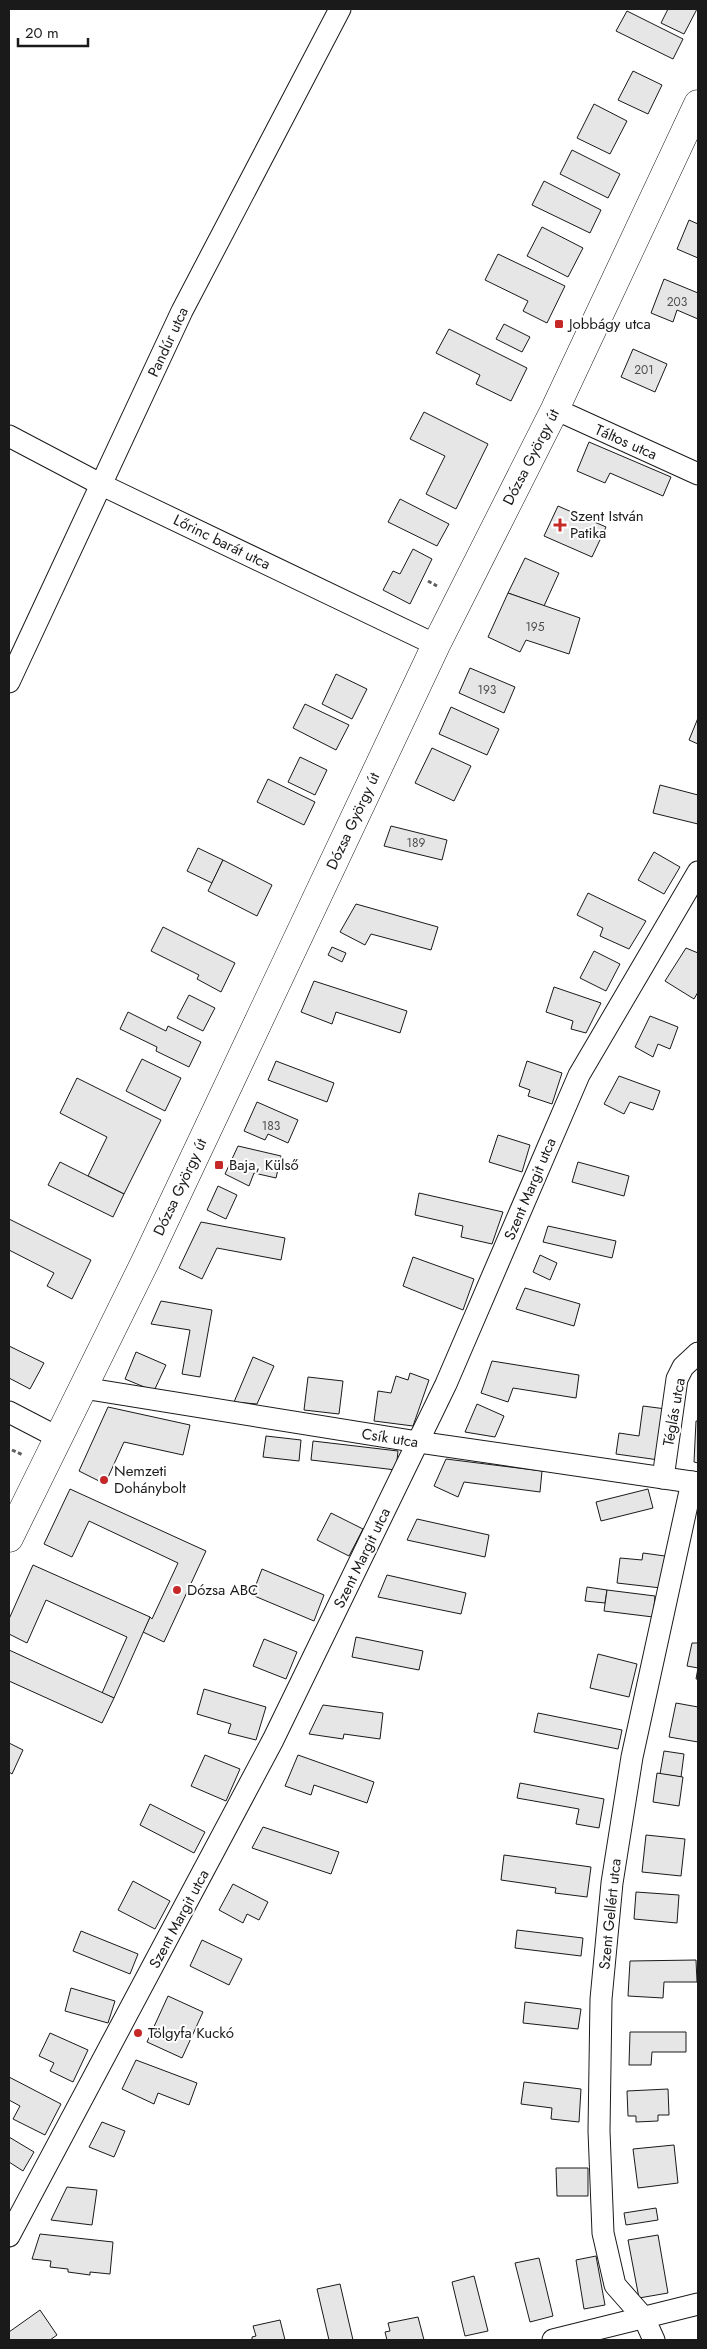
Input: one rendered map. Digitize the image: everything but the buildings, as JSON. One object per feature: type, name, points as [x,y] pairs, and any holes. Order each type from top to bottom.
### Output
[{"type":"main road","name":"Dózsa György út","points":[[9,1538],[158,1235],[436,644],[555,409],[698,104]]},
{"type":"street","name":"Pandúr utca","points":[[9,682],[182,311],[340,9]]},
{"type":"street","name":"Táltos utca","points":[[555,409],[698,474]]},
{"type":"street","name":"Lőrinc barát utca","points":[[9,436],[102,485],[436,644]]},
{"type":"street","name":"Szent Margit utca","points":[[9,2236],[274,1740],[446,1384],[579,1075],[698,872]]},
{"type":"street","name":"Téglás utca","points":[[663,1478],[677,1379],[683,1366],[698,1354]]},
{"type":"street","name":"Csík utca","points":[[83,1388],[418,1442],[695,1482]]},
{"type":"street","points":[[9,1412],[59,1438]]},
{"type":"street","name":"Szent Gellért utca","points":[[654,2340],[644,2318],[615,2285],[603,2233],[599,2131],[601,1999],[612,1883],[632,1757],[695,1482]]},
{"type":"street","points":[[552,2340],[698,2304]]},
{"type":"place","name":"Jobbágy utca","points":[[559,324]]},
{"type":"place","name":"Szent István Patika","points":[[560,525]]},
{"type":"place","name":"Baja, Külső","points":[[219,1165]]},
{"type":"place","name":"Nemzeti Dohánybolt","points":[[104,1480]]},
{"type":"place","name":"Dózsa ABC","points":[[177,1590]]},
{"type":"place","name":"Tölgyfa Kuckó","points":[[138,2033]]}]
